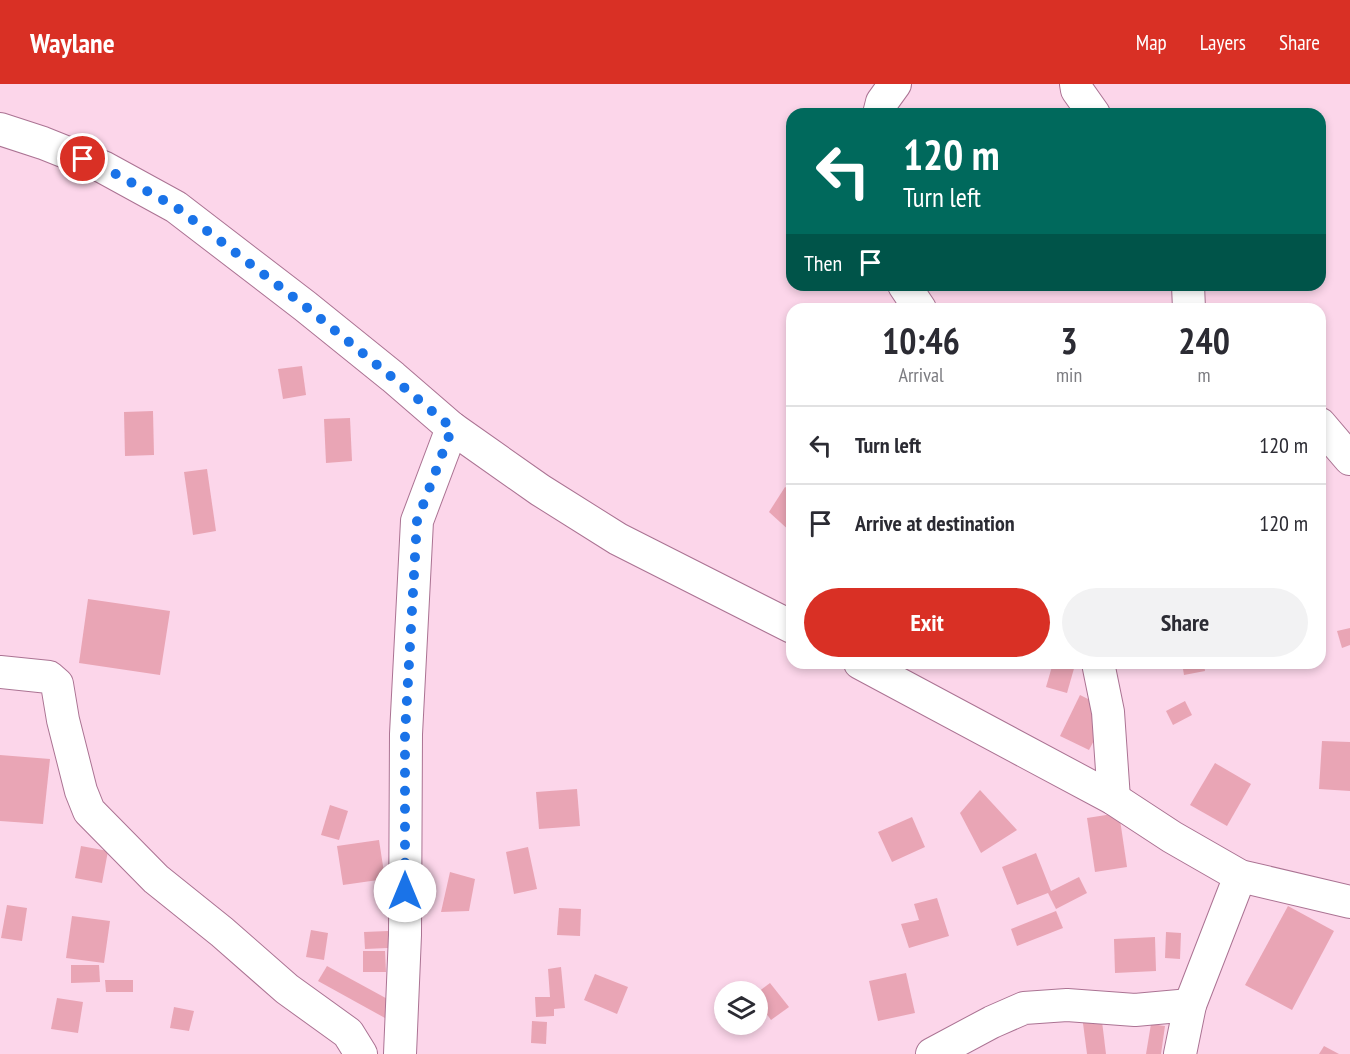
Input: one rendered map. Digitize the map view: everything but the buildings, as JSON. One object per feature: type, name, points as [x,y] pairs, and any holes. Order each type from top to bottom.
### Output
[{"type":"street","points":[[880,108],[882,102],[895,84]]},
{"type":"street","points":[[1076,84],[1077,90],[1090,108]]},
{"type":"street","points":[[0,129],[44,143],[103,167],[176,207],[305,306],[452,428],[540,490],[618,539],[786,624]]},
{"type":"street","points":[[400,1054],[405,935],[405,734],[417,521],[452,428]]},
{"type":"street","points":[[1326,431],[1350,459]]},
{"type":"street","points":[[871,669],[1114,799],[1172,837],[1240,876],[1350,902]]},
{"type":"street","points":[[1099,669],[1108,712],[1114,799]]},
{"type":"street","points":[[0,672],[49,677],[57,684],[63,720],[81,791],[89,811],[156,879],[222,932],[287,989],[348,1033],[361,1054]]},
{"type":"street","points":[[1180,1054],[1190,1005],[1240,876]]},
{"type":"street","points":[[932,1054],[1024,1008],[1067,1005],[1135,1010],[1190,1005]]},
{"type":"route","points":[[83,159],[103,167],[176,207],[305,306],[452,428],[417,521],[405,734],[405,891]]}]
